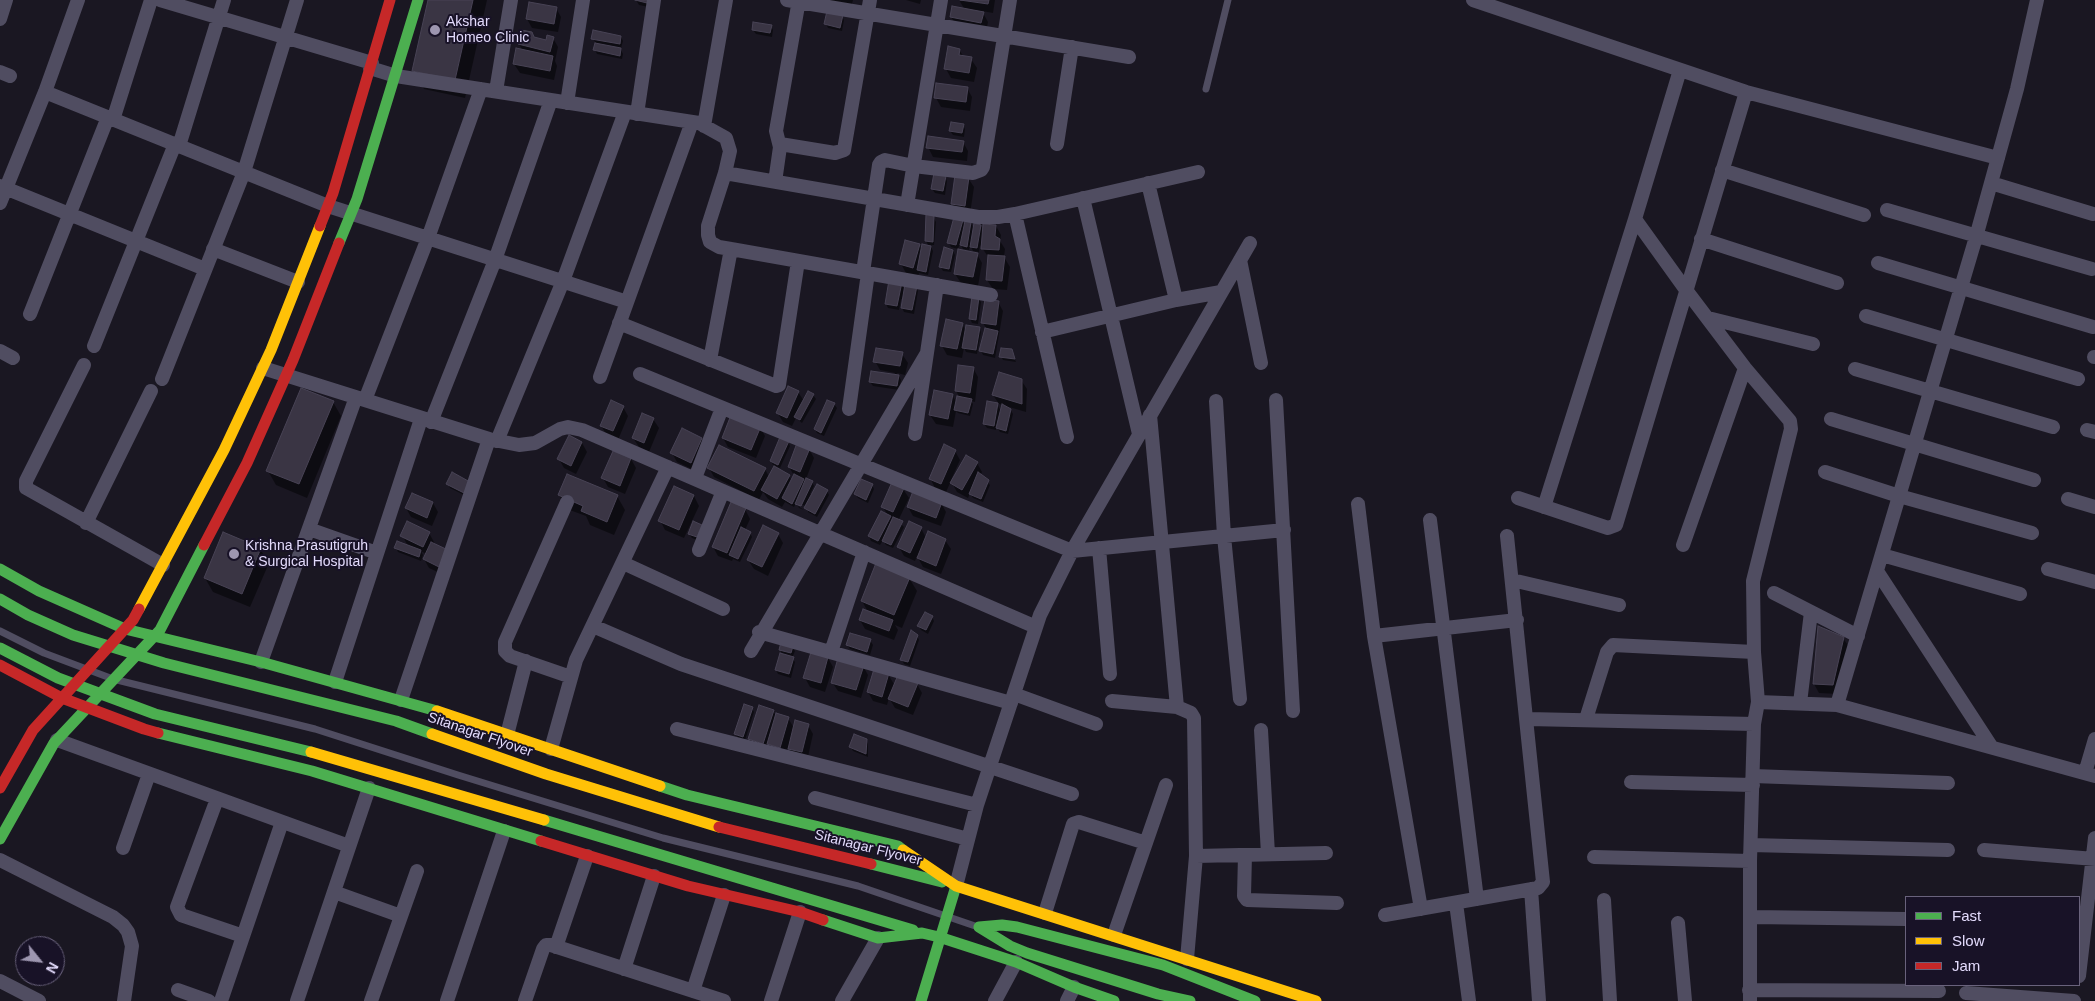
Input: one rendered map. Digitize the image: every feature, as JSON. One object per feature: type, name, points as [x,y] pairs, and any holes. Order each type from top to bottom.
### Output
[{"type":"street","points":[[0,19],[6,0]]},
{"type":"street","points":[[0,203],[3,187],[45,92],[78,0]]},
{"type":"street","points":[[30,314],[69,214],[110,119],[150,0]]},
{"type":"street","points":[[160,0],[286,38],[396,76],[698,124],[726,138],[730,151],[725,174],[708,226],[710,242],[731,250],[990,295]]},
{"type":"street","points":[[94,346],[177,145],[224,0]]},
{"type":"street","points":[[162,379],[244,172],[297,0]]},
{"type":"street","points":[[0,788],[33,730],[133,620],[224,450],[263,368],[328,206],[390,0]]},
{"type":"street","points":[[0,839],[57,740],[160,630],[247,463],[286,375],[352,213],[418,0]]},
{"type":"street","points":[[496,91],[511,0]]},
{"type":"street","points":[[567,103],[583,0]]},
{"type":"street","points":[[401,700],[493,440],[563,281],[631,113],[654,0]]},
{"type":"street","points":[[600,377],[627,302],[698,124],[726,0]]},
{"type":"street","points":[[907,205],[941,0]]},
{"type":"street","points":[[849,409],[879,166],[885,160],[914,166],[972,173],[981,170],[984,163],[1010,0]]},
{"type":"street","points":[[1473,0],[1746,92],[1998,158]]},
{"type":"street","points":[[1837,705],[1976,237],[2017,89],[2037,0]]},
{"type":"street","points":[[775,182],[780,144],[776,131],[795,1],[868,7],[938,25],[1129,57]]},
{"type":"street","points":[[780,144],[835,152],[844,150],[868,7]]},
{"type":"street","points":[[1057,144],[1072,47]]},
{"type":"street","points":[[1544,507],[1636,219],[1680,70]]},
{"type":"street","points":[[261,662],[308,529],[428,238],[481,89]]},
{"type":"street","points":[[45,92],[328,206],[627,302]]},
{"type":"street","points":[[1518,498],[1608,528],[1614,527],[1616,524],[1746,92]]},
{"type":"street","points":[[334,682],[377,553],[426,420],[495,260],[551,100]]},
{"type":"street","points":[[1722,170],[1864,215]]},
{"type":"street","points":[[725,174],[978,217],[998,217],[1198,172]]},
{"type":"street","points":[[1991,182],[2093,214]]},
{"type":"street","points":[[1148,183],[1176,300]]},
{"type":"street","points":[[3,187],[205,269]]},
{"type":"street","points":[[1083,198],[1140,434]]},
{"type":"street","points":[[1887,210],[2092,269]]},
{"type":"street","points":[[1015,214],[1067,437]]},
{"type":"street","points":[[1636,219],[1686,290],[1745,368],[1790,421],[1791,429],[1753,581],[1754,652],[1758,702],[1754,724],[1750,862],[1750,995],[1939,991]]},
{"type":"street","points":[[1701,239],[1837,283]]},
{"type":"street","points":[[921,1001],[956,886],[977,805],[1040,615],[1072,551],[1250,243]]},
{"type":"street","points":[[213,249],[298,282]]},
{"type":"street","points":[[710,360],[731,250]]},
{"type":"street","points":[[1240,260],[1261,363]]},
{"type":"street","points":[[619,323],[776,386],[779,385],[798,261]]},
{"type":"street","points":[[1878,263],[2093,327]]},
{"type":"street","points":[[914,434],[937,285]]},
{"type":"street","points":[[1042,332],[1176,300],[1221,292]]},
{"type":"street","points":[[1866,316],[2078,379]]},
{"type":"street","points":[[1708,318],[1813,344]]},
{"type":"street","points":[[0,351],[13,358]]},
{"type":"street","points":[[751,651],[927,353]]},
{"type":"street","points":[[84,365],[25,485],[29,491],[163,565]]},
{"type":"street","points":[[263,368],[493,440],[519,445],[535,443],[560,429],[568,427],[582,430],[1036,626]]},
{"type":"street","points":[[1683,545],[1745,368]]},
{"type":"street","points":[[1854,369],[2053,428]]},
{"type":"street","points":[[640,374],[1072,551],[1284,530]]},
{"type":"street","points":[[86,523],[151,391]]},
{"type":"street","points":[[1276,400],[1293,711]]},
{"type":"street","points":[[1216,401],[1224,536],[1240,699]]},
{"type":"street","points":[[695,478],[722,408]]},
{"type":"street","points":[[1150,415],[1177,707]]},
{"type":"street","points":[[1831,419],[2034,480]]},
{"type":"street","points":[[551,749],[571,678],[593,626],[668,467]]},
{"type":"street","points":[[1825,472],[1898,496],[2032,532]]},
{"type":"street","points":[[699,550],[723,491]]},
{"type":"street","points":[[2068,499],[2095,507]]},
{"type":"street","points":[[567,502],[505,642],[506,651],[510,656],[571,678]]},
{"type":"street","points":[[1358,504],[1374,636],[1421,909]]},
{"type":"street","points":[[1430,520],[1477,899]]},
{"type":"street","points":[[308,529],[377,553]]},
{"type":"street","points":[[1385,915],[1531,889],[1542,885],[1544,879],[1507,536]]},
{"type":"street","points":[[1099,548],[1110,674]]},
{"type":"street","points":[[831,652],[864,552]]},
{"type":"street","points":[[1882,555],[2020,594]]},
{"type":"street","points":[[623,563],[723,609]]},
{"type":"street","points":[[2048,568],[2095,582]]},
{"type":"street","points":[[0,569],[39,592],[125,629],[261,662],[401,700],[686,795],[898,846],[956,886]]},
{"type":"street","points":[[1878,571],[1991,746]]},
{"type":"street","points":[[1512,580],[1619,604]]},
{"type":"street","points":[[1774,593],[1858,636]]},
{"type":"street","name":"Sitanagar Flyover","points":[[0,599],[28,615],[73,635],[164,663],[396,721],[546,774],[709,824],[956,886],[1316,1001]]},
{"type":"street","points":[[1800,703],[1811,612]]},
{"type":"street","points":[[1374,636],[1517,620]]},
{"type":"street","points":[[593,626],[681,664],[1072,794]]},
{"type":"street","points":[[759,632],[1012,699],[1096,724]]},
{"type":"street","points":[[1586,719],[1607,652],[1613,645],[1754,652]]},
{"type":"street","points":[[0,648],[58,678],[155,714],[307,751],[684,860],[1016,962],[1074,987],[1114,1001]]},
{"type":"street","points":[[507,735],[526,662]]},
{"type":"street","points":[[0,665],[62,698],[144,729],[312,771],[654,876],[724,895],[800,912],[878,938],[922,933]]},
{"type":"street","points":[[1112,701],[1177,707],[1191,713],[1194,718],[1196,856],[1187,959]]},
{"type":"street","points":[[1758,702],[1837,705],[1991,746],[2090,775],[2095,739]]},
{"type":"street","points":[[1528,719],[1754,724]]},
{"type":"street","points":[[677,729],[977,805]]},
{"type":"street","points":[[1260,730],[1268,854]]},
{"type":"street","points":[[57,740],[349,846]]},
{"type":"street","points":[[123,848],[149,774]]},
{"type":"street","points":[[1631,782],[1948,783]]},
{"type":"street","points":[[1114,935],[1166,785]]},
{"type":"street","points":[[297,1001],[369,788]]},
{"type":"street","points":[[815,798],[968,839]]},
{"type":"street","points":[[217,799],[177,907],[181,915],[243,936]]},
{"type":"street","points":[[221,1001],[282,822]]},
{"type":"street","points":[[1045,913],[1073,824],[1079,822],[1146,843]]},
{"type":"street","points":[[447,1001],[504,831]]},
{"type":"street","points":[[2080,970],[2086,931],[2095,838]]},
{"type":"street","points":[[1751,845],[1948,850]]},
{"type":"street","points":[[1984,850],[2094,859]]},
{"type":"street","points":[[1196,856],[1326,853]]},
{"type":"street","points":[[1245,855],[1244,896],[1247,900],[1337,903]]},
{"type":"street","points":[[556,947],[587,856]]},
{"type":"street","points":[[1594,857],[1750,862]]},
{"type":"street","points":[[0,860],[112,917],[123,925],[128,932],[132,946],[124,1001]]},
{"type":"street","points":[[371,1001],[417,871]]},
{"type":"street","points":[[624,969],[654,876]]},
{"type":"street","points":[[1531,889],[1539,1001]]},
{"type":"street","points":[[334,892],[401,916]]},
{"type":"street","points":[[693,991],[724,895]]},
{"type":"street","points":[[1604,900],[1610,1001]]},
{"type":"street","points":[[1456,903],[1469,1001]]},
{"type":"street","points":[[771,1001],[800,912]]},
{"type":"street","points":[[1751,917],[1905,919]]},
{"type":"street","points":[[1678,923],[1685,1001]]},
{"type":"street","points":[[979,927],[1002,925],[1017,927],[1163,965],[1254,1001]]},
{"type":"street","points":[[979,927],[1010,946],[1027,953],[1158,994],[1190,1001]]},
{"type":"street","points":[[842,1001],[878,938]]},
{"type":"street","points":[[526,1001],[546,945],[724,1001]]},
{"type":"street","points":[[995,1001],[1016,962]]},
{"type":"street","points":[[0,980],[39,1001]]},
{"type":"street","points":[[1966,993],[2075,1001],[2078,986]]},
{"type":"street","points":[[1067,1001],[1074,987]]},
{"type":"street","points":[[178,990],[209,1001]]},
{"type":"lane","points":[[1206,89],[1228,0]]},
{"type":"lane","points":[[0,631],[44,653],[113,679],[315,729],[458,776],[663,838],[858,886],[979,927]]},
{"type":"building","points":[[428,0],[473,0],[455,80],[412,71]]},
{"type":"building","points":[[635,0],[648,0],[647,3]]},
{"type":"building","points":[[960,0],[989,0],[988,4]]},
{"type":"building","points":[[529,2],[557,7],[554,24],[526,19]]},
{"type":"building","points":[[952,6],[984,12],[981,23],[950,17]]},
{"type":"building","points":[[827,11],[843,15],[840,28],[824,24]]},
{"type":"building","points":[[753,22],[772,25],[770,33],[752,30]]},
{"type":"building","points":[[521,30],[532,32],[534,37],[546,40],[547,35],[554,37],[550,52],[518,44]]},
{"type":"building","points":[[593,30],[621,36],[620,44],[591,39]]},
{"type":"building","points":[[595,43],[621,48],[620,56],[593,50]]},
{"type":"building","points":[[948,46],[960,49],[959,55],[972,57],[969,73],[944,69]]},
{"type":"building","points":[[516,48],[553,56],[550,71],[513,64]]},
{"type":"building","points":[[936,83],[968,87],[966,102],[934,98]]},
{"type":"building","points":[[951,122],[964,124],[962,133],[949,131]]},
{"type":"building","points":[[928,136],[964,141],[962,152],[926,148]]},
{"type":"building","points":[[934,173],[946,176],[943,191],[931,189]]},
{"type":"building","points":[[955,175],[969,177],[965,206],[951,204]]},
{"type":"building","points":[[926,214],[934,216],[933,242],[925,241]]},
{"type":"building","points":[[954,217],[963,220],[956,245],[947,243]]},
{"type":"building","points":[[965,221],[971,222],[967,247],[960,245]]},
{"type":"building","points":[[974,223],[981,225],[977,248],[970,247]]},
{"type":"building","points":[[983,224],[996,225],[995,236],[1000,239],[999,250],[981,249]]},
{"type":"building","points":[[905,240],[920,244],[913,268],[899,264]]},
{"type":"building","points":[[922,244],[931,246],[926,272],[917,270]]},
{"type":"building","points":[[944,247],[953,250],[949,269],[939,267]]},
{"type":"building","points":[[958,249],[978,253],[973,277],[954,274]]},
{"type":"building","points":[[988,255],[1005,256],[1002,281],[986,280]]},
{"type":"building","points":[[889,280],[902,282],[897,306],[885,304]]},
{"type":"building","points":[[905,284],[917,286],[912,310],[901,308]]},
{"type":"building","points":[[972,296],[979,297],[976,320],[969,319]]},
{"type":"building","points":[[985,299],[999,301],[996,325],[981,323]]},
{"type":"building","points":[[946,319],[963,323],[957,349],[940,346]]},
{"type":"building","points":[[966,325],[980,327],[976,350],[962,348]]},
{"type":"building","points":[[985,328],[998,331],[993,354],[979,351]]},
{"type":"building","points":[[876,348],[903,352],[900,366],[873,362]]},
{"type":"building","points":[[1001,348],[1012,349],[1015,359],[999,357]]},
{"type":"building","points":[[958,365],[974,367],[970,393],[955,391]]},
{"type":"building","points":[[871,371],[899,375],[897,386],[869,382]]},
{"type":"building","points":[[999,372],[1022,379],[1022,404],[992,395]]},
{"type":"building","points":[[788,386],[799,391],[787,418],[776,413]]},
{"type":"building","points":[[301,388],[334,401],[299,484],[266,471]]},
{"type":"building","points":[[934,390],[953,394],[948,419],[929,415]]},
{"type":"building","points":[[808,391],[814,394],[800,420],[794,417]]},
{"type":"building","points":[[957,396],[972,399],[968,413],[954,410]]},
{"type":"building","points":[[611,400],[624,406],[613,431],[600,426]]},
{"type":"building","points":[[827,400],[835,403],[821,433],[814,429]]},
{"type":"building","points":[[987,401],[998,403],[994,426],[983,424]]},
{"type":"building","points":[[1002,404],[1011,409],[1006,431],[996,428]]},
{"type":"building","points":[[642,413],[654,418],[644,443],[632,438]]},
{"type":"building","points":[[731,415],[761,426],[751,450],[722,438]]},
{"type":"building","points":[[682,428],[702,438],[691,463],[670,453]]},
{"type":"building","points":[[569,435],[582,442],[571,466],[557,459]]},
{"type":"building","points":[[780,437],[789,441],[778,465],[770,461]]},
{"type":"building","points":[[797,443],[810,448],[800,472],[788,467]]},
{"type":"building","points":[[944,444],[956,450],[941,484],[929,479]]},
{"type":"building","points":[[719,445],[766,468],[754,491],[707,468]]},
{"type":"building","points":[[613,451],[631,458],[620,486],[601,478]]},
{"type":"building","points":[[966,455],[978,462],[962,490],[950,483]]},
{"type":"building","points":[[774,466],[790,475],[777,499],[761,490]]},
{"type":"building","points":[[452,472],[470,482],[464,493],[446,484]]},
{"type":"building","points":[[978,472],[989,480],[981,499],[969,494]]},
{"type":"building","points":[[567,474],[618,495],[607,522],[581,511],[583,506],[558,495]]},
{"type":"building","points":[[794,474],[804,479],[792,504],[782,498]]},
{"type":"building","points":[[806,478],[813,481],[801,506],[795,504]]},
{"type":"building","points":[[861,479],[873,484],[866,500],[854,494]]},
{"type":"building","points":[[892,482],[904,488],[893,512],[881,507]]},
{"type":"building","points":[[817,484],[828,490],[815,514],[804,508]]},
{"type":"building","points":[[674,486],[694,495],[679,530],[658,521]]},
{"type":"building","points":[[913,491],[942,502],[936,518],[907,507]]},
{"type":"building","points":[[412,493],[433,502],[427,518],[405,508]]},
{"type":"building","points":[[731,502],[746,508],[727,553],[712,547]]},
{"type":"building","points":[[881,511],[891,516],[878,541],[868,536]]},
{"type":"building","points":[[893,517],[903,521],[891,545],[882,541]]},
{"type":"building","points":[[407,521],[430,532],[423,547],[400,536]]},
{"type":"building","points":[[693,521],[702,525],[697,537],[688,534]]},
{"type":"building","points":[[909,521],[922,527],[910,553],[897,547]]},
{"type":"building","points":[[763,525],[779,533],[762,567],[747,560]]},
{"type":"building","points":[[741,527],[751,532],[738,559],[729,555]]},
{"type":"building","points":[[928,531],[946,539],[936,566],[917,558]]},
{"type":"building","points":[[223,532],[261,548],[242,594],[204,578]]},
{"type":"building","points":[[397,541],[421,550],[419,557],[394,548]]},
{"type":"building","points":[[431,542],[448,550],[439,567],[423,559]]},
{"type":"building","points":[[876,563],[910,577],[894,615],[861,601]]},
{"type":"building","points":[[863,609],[893,620],[889,631],[859,620]]},
{"type":"building","points":[[925,612],[933,616],[926,630],[917,626]]},
{"type":"building","points":[[1818,626],[1844,637],[1833,685],[1813,684]]},
{"type":"building","points":[[911,630],[918,635],[908,662],[900,660]]},
{"type":"building","points":[[850,633],[871,639],[867,652],[846,645]]},
{"type":"building","points":[[781,642],[793,646],[791,653],[779,650]]},
{"type":"building","points":[[811,652],[828,657],[821,683],[803,678]]},
{"type":"building","points":[[780,653],[794,657],[789,674],[775,670]]},
{"type":"building","points":[[838,658],[864,665],[856,690],[831,683]]},
{"type":"building","points":[[874,669],[889,673],[882,697],[867,692]]},
{"type":"building","points":[[898,675],[918,683],[908,707],[888,699]]},
{"type":"building","points":[[744,704],[753,707],[743,737],[734,734]]},
{"type":"building","points":[[759,705],[774,710],[763,744],[748,739]]},
{"type":"building","points":[[776,713],[789,717],[780,748],[767,744]]},
{"type":"building","points":[[795,720],[809,724],[802,752],[788,749]]},
{"type":"building","points":[[854,734],[867,739],[866,754],[849,747]]},
{"type":"traffic: fast","points":[[339,243],[357,199],[418,0]]},
{"type":"traffic: fast","points":[[0,839],[54,743],[160,630],[204,545]]},
{"type":"traffic: fast","points":[[0,569],[39,591],[125,629],[261,662],[437,711]]},
{"type":"traffic: fast","points":[[0,599],[28,615],[73,635],[164,663],[396,721],[432,734]]},
{"type":"traffic: fast","points":[[0,648],[58,678],[155,714],[311,752]]},
{"type":"traffic: fast","points":[[158,733],[312,771],[541,841]]},
{"type":"traffic: fast","points":[[660,786],[687,795],[898,846],[903,850]]},
{"type":"traffic: fast","points":[[544,820],[913,930]]},
{"type":"traffic: fast","points":[[871,864],[942,882]]},
{"type":"traffic: fast","points":[[921,1001],[956,886]]},
{"type":"traffic: fast","points":[[823,920],[878,938],[922,933],[939,937],[1016,962],[1074,987],[1114,1001]]},
{"type":"traffic: fast","points":[[979,927],[1002,925],[1017,927],[1163,965],[1255,1001]]},
{"type":"traffic: fast","points":[[979,927],[1010,946],[1027,953],[1158,994],[1190,1001]]},
{"type":"traffic: slow","points":[[139,609],[224,450],[271,350],[320,226]]},
{"type":"traffic: slow","points":[[437,711],[660,786]]},
{"type":"traffic: slow","points":[[432,734],[546,774],[719,827]]},
{"type":"traffic: slow","points":[[311,752],[544,820]]},
{"type":"traffic: slow","points":[[903,850],[956,886],[1316,1001]]},
{"type":"traffic: jam","points":[[320,226],[333,193],[390,0]]},
{"type":"traffic: jam","points":[[204,545],[247,463],[293,360],[339,243]]},
{"type":"traffic: jam","points":[[0,788],[33,730],[133,620],[139,609]]},
{"type":"traffic: jam","points":[[0,665],[62,698],[158,733]]},
{"type":"traffic: jam","points":[[719,827],[871,864]]},
{"type":"traffic: jam","points":[[541,841],[688,886],[800,912],[823,920]]},
{"type":"place","name":"Akshar Homeo Clinic","points":[[435,30]]},
{"type":"place","name":"Krishna Prasutigruh & Surgical Hospital","points":[[234,554]]}]
